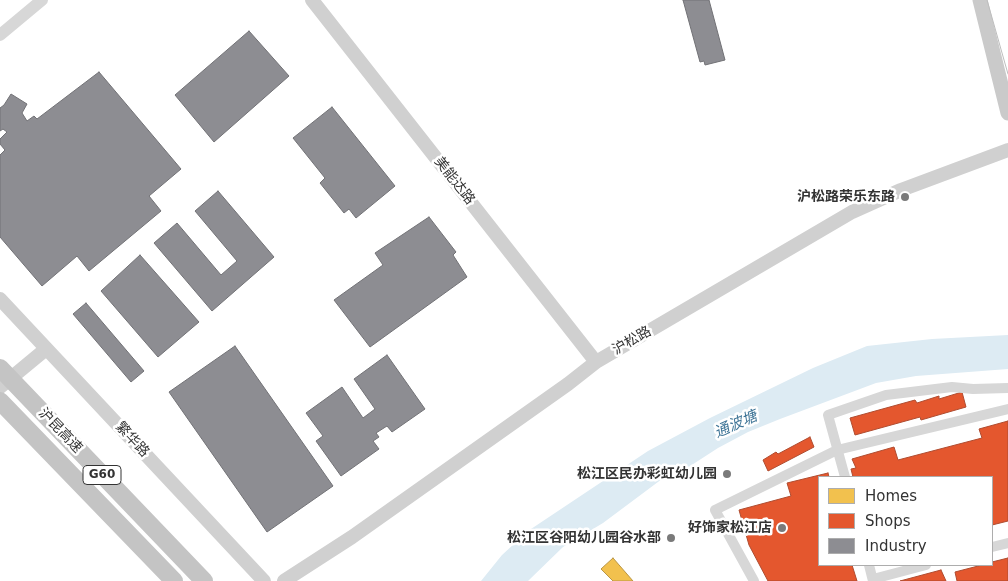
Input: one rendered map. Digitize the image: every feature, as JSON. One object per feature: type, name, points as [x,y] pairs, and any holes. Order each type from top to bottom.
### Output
[{"type":"highway","name":"沪昆高速","points":[[0,368],[204,581]]},
{"type":"highway","name":"沪昆高速","points":[[0,401],[174,581]]},
{"type":"main road","name":"美能达路","points":[[312,0],[596,362]]},
{"type":"main road","points":[[980,0],[1008,113]]},
{"type":"main road","name":"沪松路","points":[[284,581],[352,537],[560,390],[596,362],[852,212],[901,190],[1008,150]]},
{"type":"main road","name":"繁华路","points":[[0,299],[264,581]]},
{"type":"main road","points":[[0,387],[46,349]]},
{"type":"street","points":[[0,35],[42,0]]},
{"type":"street","points":[[845,476],[828,415],[886,395],[952,387],[974,389],[1008,388]]},
{"type":"street","points":[[754,581],[715,510],[837,450],[1008,409]]},
{"type":"street","points":[[993,547],[1008,543]]},
{"type":"street","points":[[869,566],[873,580],[922,566]]},
{"type":"water","name":"通波塘","points":[[1008,335],[1008,369],[916,376],[876,383],[780,419],[748,432],[718,448],[684,470],[662,479],[603,523],[563,547],[528,581],[481,581],[502,555],[528,531],[648,451],[710,418],[813,368],[867,346],[932,339]]},
{"type":"building: Homes","points":[[613,558],[633,581],[613,581],[601,569]]},
{"type":"building: Shops","points":[[962,392],[966,407],[921,420],[920,417],[855,435],[850,418],[915,400],[917,403],[939,396],[939,399]]},
{"type":"building: Shops","points":[[1008,421],[1008,521],[993,525],[993,476],[853,476],[851,469],[856,468],[852,459],[894,447],[898,460],[982,438],[979,429]]},
{"type":"building: Shops","points":[[810,437],[814,447],[768,471],[763,460]]},
{"type":"building: Shops","name":"好饰家松江店","points":[[828,473],[829,476],[818,476],[818,566],[852,566],[857,581],[768,581],[749,545],[739,510],[791,496],[787,483]]},
{"type":"building: Shops","points":[[1008,558],[1008,581],[957,581],[955,572],[978,566],[993,566],[993,562]]},
{"type":"building: Shops","points":[[941,570],[946,581],[900,581]]},
{"type":"building: Industry","points":[[683,0],[709,0],[725,60],[705,65],[704,61],[700,62]]},
{"type":"building: Industry","points":[[249,31],[289,76],[214,142],[175,95]]},
{"type":"building: Industry","points":[[99,72],[181,169],[149,196],[161,211],[89,271],[77,256],[42,286],[0,237],[0,155],[5,150],[0,144],[0,139],[7,132],[3,129],[0,131],[0,108],[11,94],[27,104],[22,113],[27,121],[34,116],[37,119]]},
{"type":"building: Industry","points":[[332,107],[395,186],[356,218],[349,209],[344,213],[320,183],[325,178],[293,138]]},
{"type":"building: Industry","points":[[218,191],[274,257],[212,311],[154,243],[177,223],[221,275],[237,261],[195,211]]},
{"type":"building: Industry","points":[[429,217],[456,252],[453,255],[467,277],[370,347],[334,300],[383,265],[375,253]]},
{"type":"building: Industry","points":[[140,255],[199,322],[158,357],[101,291]]},
{"type":"building: Industry","points":[[86,303],[144,371],[131,382],[73,314]]},
{"type":"building: Industry","points":[[235,346],[333,486],[267,532],[169,392]]},
{"type":"building: Industry","points":[[387,355],[425,409],[392,432],[387,426],[376,433],[379,437],[373,441],[379,449],[341,476],[316,441],[323,436],[306,413],[342,387],[363,418],[375,409],[354,379]]},
{"type":"tram line","points":[[987,0],[1008,74]]},
{"type":"place","name":"沪松路荣乐东路","points":[[905,197]]},
{"type":"place","name":"松江区民办彩虹幼儿园","points":[[727,474]]},
{"type":"place","name":"好饰家松江店","points":[[782,528]]},
{"type":"place","name":"松江区谷阳幼儿园谷水部","points":[[671,538]]}]
